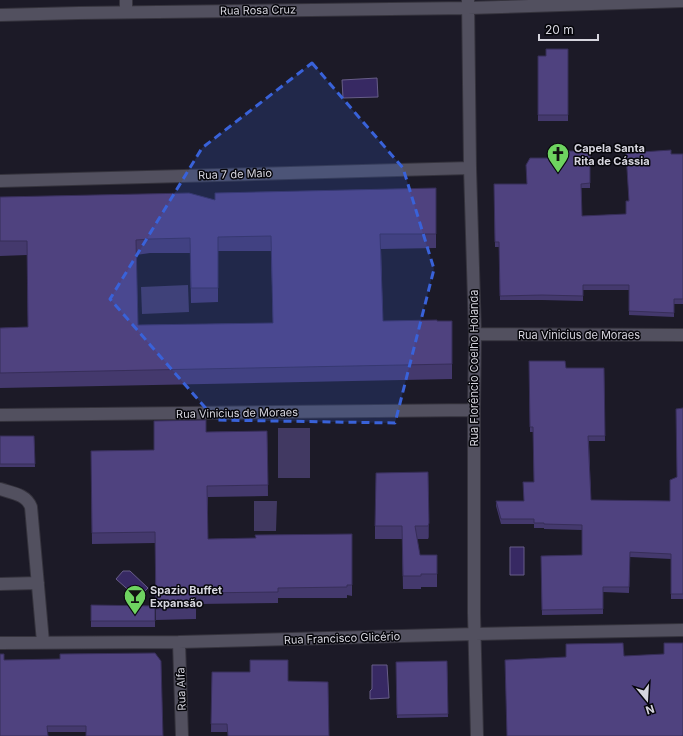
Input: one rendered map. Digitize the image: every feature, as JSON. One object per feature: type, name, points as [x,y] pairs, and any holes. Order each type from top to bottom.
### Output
[{"type":"street","name":"Rua Rosa Cruz","points":[[0,15],[126,6],[683,1]]},
{"type":"street","name":"Rua Florêncio Coelho Holanda","points":[[468,4],[470,168],[475,334],[475,634],[477,736]]},
{"type":"street","name":"Rua 7 de Maio","points":[[0,181],[470,168]]},
{"type":"street","name":"Rua Vinicius de Moraes","points":[[475,334],[683,335]]},
{"type":"street","name":"Rua Vinicius de Moraes","points":[[0,415],[474,410]]},
{"type":"street","points":[[0,489],[23,496],[31,507],[43,642]]},
{"type":"street","points":[[0,584],[38,583]]},
{"type":"street","name":"Rua Francisco Glicério","points":[[0,643],[179,642],[683,630]]},
{"type":"street","name":"Rua Alfa","points":[[179,642],[182,736]]},
{"type":"highlighted area","points":[[312,63],[403,168],[434,269],[395,423],[216,420],[110,299],[202,148]]},
{"type":"shaded area","points":[[377,78],[378,97],[343,98],[342,80]]},
{"type":"shaded area","points":[[188,285],[189,312],[142,314],[141,287]]},
{"type":"shaded area","points":[[278,428],[310,428],[310,478],[278,478]]},
{"type":"shaded area","points":[[254,501],[277,501],[276,531],[254,531]]},
{"type":"shaded area","points":[[510,547],[524,547],[524,575],[510,575]]},
{"type":"shaded area","points":[[123,571],[130,571],[148,588],[140,596],[134,595],[116,579]]},
{"type":"shaded area","points":[[372,665],[387,665],[389,698],[370,699],[370,691],[372,689]]},
{"type":"building","points":[[546,49],[568,49],[568,115],[538,115],[538,56],[546,56]]},
{"type":"building","points":[[671,150],[671,154],[683,154],[683,299],[674,299],[674,313],[629,311],[629,285],[583,285],[583,296],[500,296],[499,242],[495,242],[494,184],[527,184],[526,165],[530,158],[566,158],[566,151],[590,151],[590,183],[581,184],[582,216],[626,214],[626,201],[629,201],[626,153]]},
{"type":"building","points":[[436,188],[436,234],[380,234],[383,321],[452,321],[452,364],[0,373],[0,328],[28,327],[27,241],[0,241],[0,197],[189,193],[215,200],[215,193]],"holes":[[[271,236],[273,323],[138,325],[136,240],[190,238],[191,288],[218,288],[218,237]]]},
{"type":"building","points":[[529,361],[565,361],[566,368],[604,368],[605,436],[588,436],[591,500],[670,501],[670,480],[677,477],[676,409],[683,408],[683,594],[671,594],[671,554],[630,552],[629,587],[603,587],[603,609],[542,610],[541,556],[582,555],[582,525],[534,523],[534,519],[501,519],[496,501],[524,501],[523,482],[534,482],[533,427],[530,427]]},
{"type":"building","points":[[206,420],[206,432],[267,431],[268,485],[207,486],[208,539],[256,538],[255,535],[352,534],[352,585],[347,585],[347,587],[278,588],[278,592],[196,593],[196,608],[156,609],[155,532],[92,533],[91,451],[154,450],[154,421]]},
{"type":"building","points":[[0,436],[34,436],[35,464],[0,464]]},
{"type":"building","points":[[428,472],[429,523],[428,526],[415,526],[420,555],[437,555],[437,574],[403,576],[402,526],[375,526],[376,473]]},
{"type":"building","points":[[91,605],[155,606],[155,621],[91,621]]},
{"type":"building","points":[[623,643],[624,656],[664,654],[664,643],[683,643],[683,736],[507,736],[505,660],[566,657],[566,644]]},
{"type":"building","points":[[155,653],[161,661],[163,736],[86,736],[86,726],[47,726],[48,736],[0,736],[0,654],[4,654],[4,660],[60,659],[60,654]]},
{"type":"building","points":[[250,660],[288,660],[288,681],[328,682],[329,736],[228,736],[227,724],[211,724],[212,672],[250,672]]},
{"type":"building","points":[[447,661],[448,714],[397,715],[396,662]]},
{"type":"place","name":"Capela Santa Rita de Cássia","points":[[558,174]]},
{"type":"place","name":"Spazio Buffet Expansão","points":[[135,616]]}]
